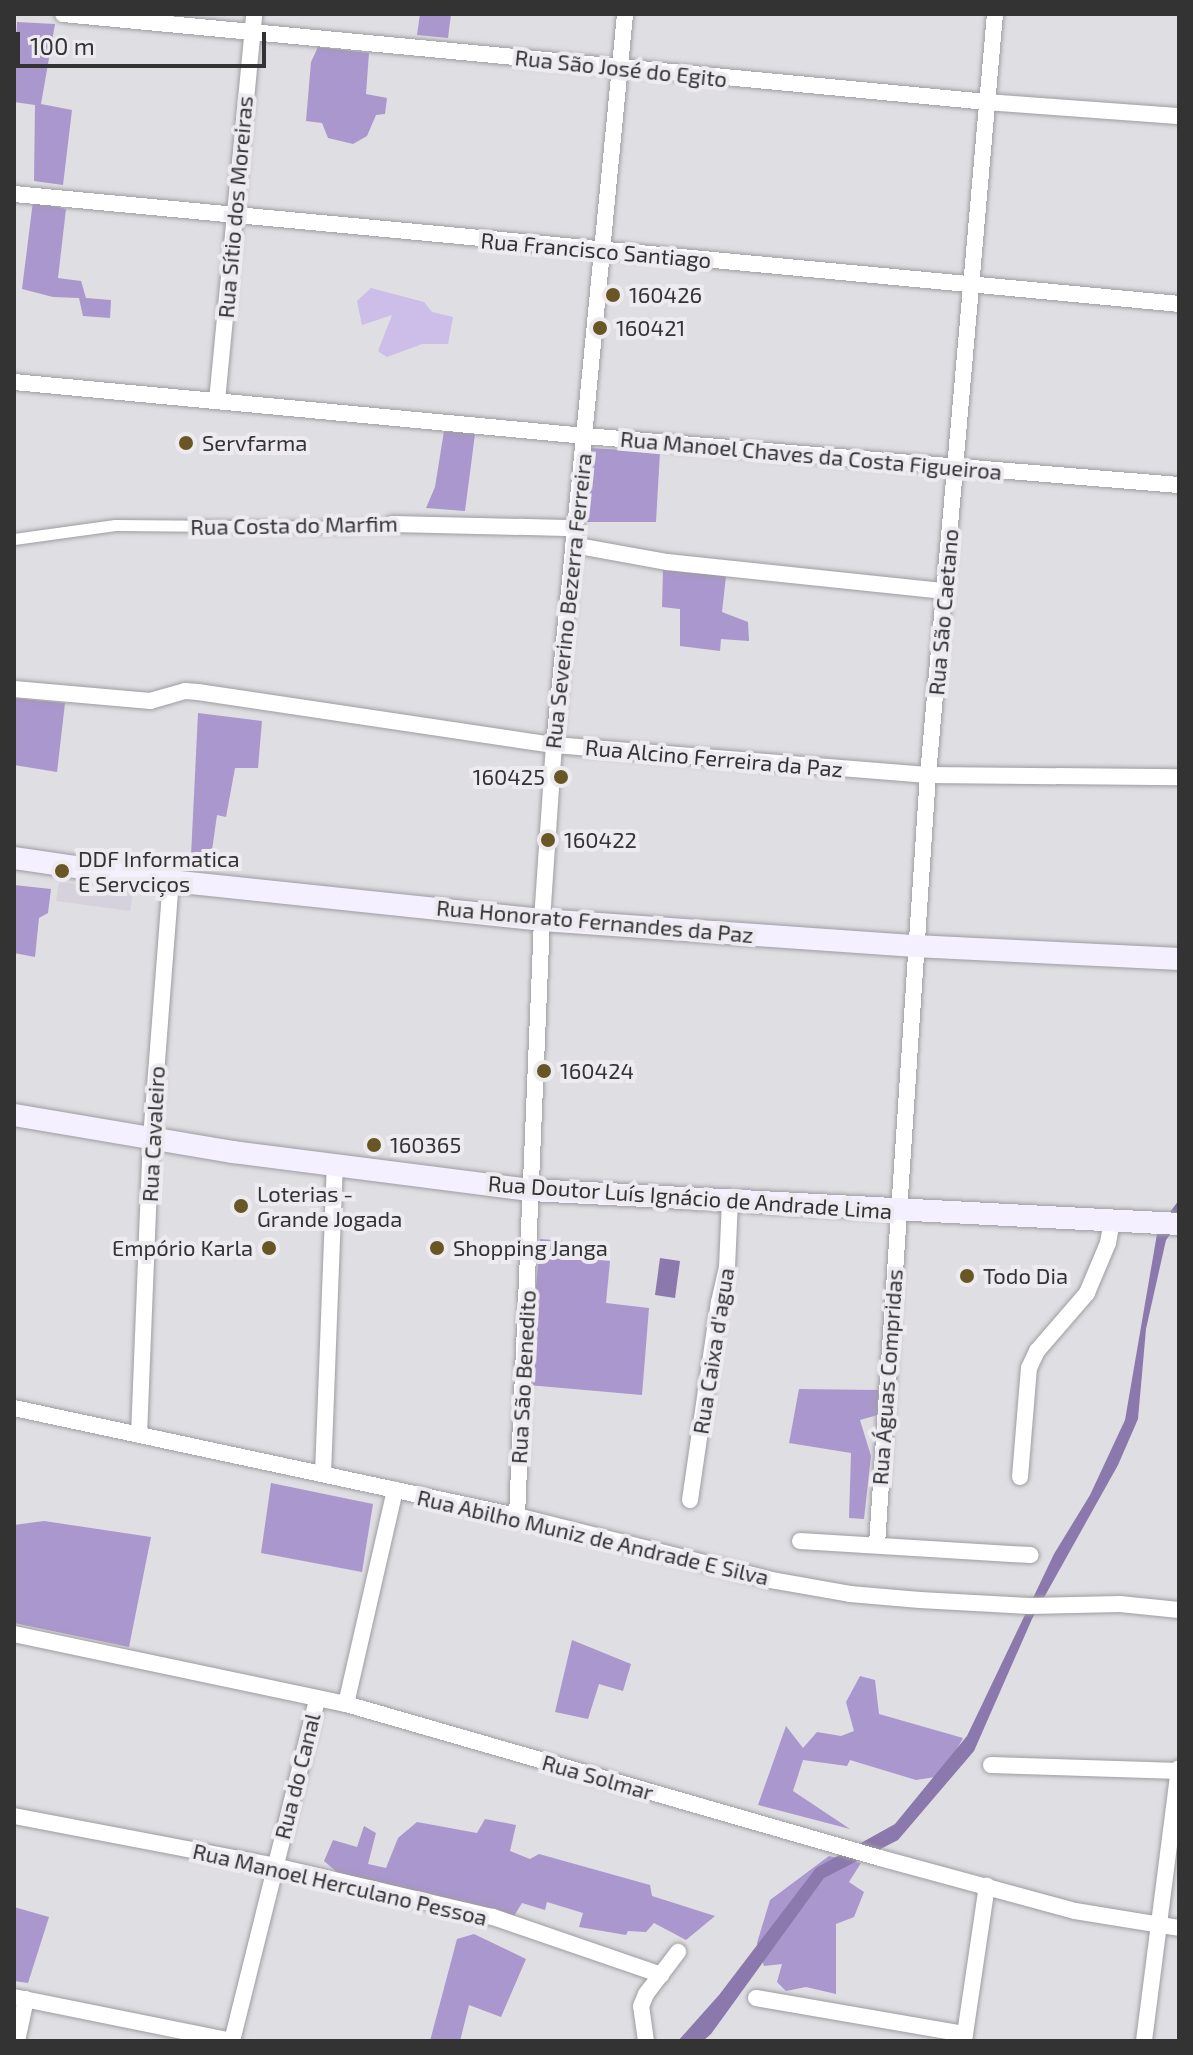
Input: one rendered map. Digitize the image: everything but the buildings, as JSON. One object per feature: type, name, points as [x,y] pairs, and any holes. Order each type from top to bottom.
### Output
[{"type":"main road","name":"Rua Honorato Fernandes da Paz","points":[[14,858],[171,881],[542,920],[915,946],[1179,959]]},
{"type":"main road","name":"Rua Doutor Luís Ignácio de Andrade Lima","points":[[14,1115],[151,1139],[531,1190],[1179,1224]]},
{"type":"street","name":"Rua São José do Egito","points":[[63,14],[253,22],[620,68],[987,102],[1179,116]]},
{"type":"street","name":"Rua Severino Bezerra Ferreira","points":[[531,1190],[542,920],[554,745],[625,14]]},
{"type":"street","name":"Rua São Caetano","points":[[897,1210],[928,775],[995,14]]},
{"type":"street","name":"Rua Sítio dos Moreiras","points":[[217,401],[253,22]]},
{"type":"street","name":"Rua Francisco Santiago","points":[[14,194],[1179,304]]},
{"type":"street","name":"Rua Manoel Chaves da Costa Figueiroa","points":[[14,382],[585,436],[1179,485]]},
{"type":"street","name":"Rua Costa do Marfim","points":[[14,539],[115,525],[346,527],[392,524],[574,536],[667,562],[944,591]]},
{"type":"street","name":"Rua Alcino Ferreira da Paz","points":[[14,689],[150,701],[185,691],[198,692],[554,745],[928,775],[1179,777]]},
{"type":"street","name":"Rua Cavaleiro","points":[[139,1435],[151,1139],[171,881]]},
{"type":"street","points":[[323,1474],[335,1165]]},
{"type":"street","name":"Rua São Benedito","points":[[517,1516],[531,1190]]},
{"type":"street","name":"Rua Caixa d'agua","points":[[690,1500],[719,1302],[727,1267],[730,1201]]},
{"type":"street","name":"Rua Águas Compridas","points":[[877,1544],[897,1210]]},
{"type":"street","points":[[1020,1477],[1029,1368],[1037,1351],[1087,1293],[1108,1243],[1112,1221]]},
{"type":"street","name":"Rua Abilho Muniz de Andrade E Silva","points":[[14,1408],[517,1516],[771,1580],[850,1594],[1029,1606],[1120,1604],[1179,1610]]},
{"type":"street","name":"Rua do Canal","points":[[346,1704],[395,1490]]},
{"type":"street","points":[[800,1541],[1031,1555]]},
{"type":"street","name":"Rua Solmar","points":[[14,1634],[346,1704],[844,1848],[1075,1911],[1179,1928]]},
{"type":"street","name":"Rua do Canal","points":[[232,2041],[317,1699]]},
{"type":"street","points":[[991,1765],[1179,1770],[1144,2041]]},
{"type":"street","name":"Rua Manoel Herculano Pessoa","points":[[14,1816],[275,1866],[493,1917],[661,1975]]},
{"type":"street","points":[[756,1998],[964,2037],[987,1886]]},
{"type":"street","points":[[646,2041],[641,2006],[678,1952]]},
{"type":"street","points":[[17,2041],[20,1998],[232,2041]]},
{"type":"shaded area","points":[[420,14],[451,14],[448,38],[417,35]]},
{"type":"shaded area","points":[[17,22],[55,24],[41,104],[72,110],[63,185],[34,181],[35,105],[14,102]]},
{"type":"shaded area","points":[[318,47],[369,53],[366,94],[387,98],[385,114],[376,115],[367,136],[353,144],[328,138],[322,123],[306,121],[311,62]]},
{"type":"shaded area","points":[[33,201],[66,209],[58,278],[81,281],[86,298],[111,300],[110,318],[83,316],[79,298],[53,297],[22,289]]},
{"type":"shaded area","points":[[371,288],[424,302],[432,312],[453,317],[448,344],[422,344],[387,357],[378,351],[392,315],[362,325],[357,301]]},
{"type":"shaded area","points":[[444,431],[475,434],[465,511],[426,508],[435,487]]},
{"type":"shaded area","points":[[590,448],[660,452],[656,522],[584,522]]},
{"type":"shaded area","points":[[663,568],[726,576],[722,612],[748,622],[749,641],[721,639],[720,651],[680,646],[680,609],[662,607]]},
{"type":"shaded area","points":[[14,698],[65,703],[57,772],[14,765]]},
{"type":"shaded area","points":[[198,713],[262,721],[258,768],[235,768],[226,817],[217,815],[211,857],[191,856]]},
{"type":"shaded area","points":[[59,882],[133,892],[130,911],[56,901]]},
{"type":"shaded area","points":[[14,885],[51,889],[48,913],[39,918],[35,957],[14,953]]},
{"type":"shaded area","points":[[1179,1200],[1179,1223],[1166,1240],[1146,1329],[1138,1419],[1118,1465],[1032,1619],[974,1751],[898,1840],[824,1878],[711,2034],[703,2041],[678,2041],[719,1995],[816,1868],[895,1824],[967,1736],[1054,1554],[1090,1495],[1125,1420],[1158,1228]]},
{"type":"shaded area","points":[[540,1239],[601,1244],[599,1260],[610,1261],[606,1303],[649,1308],[642,1395],[528,1385]]},
{"type":"shaded area","points":[[660,1258],[680,1261],[675,1298],[655,1295]]},
{"type":"shaded area","points":[[799,1389],[878,1390],[881,1414],[860,1420],[871,1456],[864,1519],[849,1518],[851,1453],[789,1443]]},
{"type":"shaded area","points":[[271,1483],[373,1504],[362,1572],[261,1553]]},
{"type":"shaded area","points":[[44,1521],[151,1537],[129,1647],[14,1623],[14,1525]]},
{"type":"shaded area","points":[[572,1640],[631,1664],[623,1691],[599,1684],[588,1719],[555,1712]]},
{"type":"shaded area","points":[[860,1676],[875,1680],[879,1714],[963,1738],[954,1754],[935,1777],[916,1780],[850,1760],[847,1766],[803,1760],[793,1791],[850,1829],[758,1805],[786,1726],[803,1748],[817,1732],[841,1736],[854,1731],[846,1702]]},
{"type":"shaded area","points":[[485,1819],[516,1825],[510,1851],[530,1859],[539,1854],[650,1885],[652,1896],[715,1916],[686,1940],[654,1923],[646,1932],[628,1931],[626,1935],[579,1927],[583,1913],[547,1902],[545,1910],[522,1903],[514,1916],[338,1873],[324,1861],[333,1840],[357,1847],[364,1826],[376,1833],[368,1864],[386,1868],[398,1838],[417,1822],[477,1833]]},
{"type":"shaded area","points":[[829,1856],[861,1863],[849,1882],[864,1892],[854,1917],[836,1924],[836,1994],[806,1987],[786,1991],[777,1982],[782,1964],[764,1966],[757,1943],[770,1900]]},
{"type":"shaded area","points":[[14,1907],[49,1917],[28,1983],[14,1981]]},
{"type":"shaded area","points":[[474,1934],[526,1959],[501,2017],[469,2005],[460,2041],[430,2041],[457,1939]]},
{"type":"place","name":"160426","points":[[613,295]]},
{"type":"place","name":"160421","points":[[600,328]]},
{"type":"place","name":"Servfarma","points":[[186,443]]},
{"type":"place","name":"160425","points":[[561,777]]},
{"type":"place","name":"160422","points":[[548,840]]},
{"type":"place","name":"DDF Informatica E Servciços","points":[[62,871]]},
{"type":"place","name":"160424","points":[[544,1071]]},
{"type":"place","name":"160365","points":[[374,1145]]},
{"type":"place","name":"Loterias - Grande Jogada","points":[[241,1206]]},
{"type":"place","name":"Empório Karla","points":[[269,1248]]},
{"type":"place","name":"Shopping Janga","points":[[437,1248]]},
{"type":"place","name":"Todo Dia","points":[[967,1276]]}]
